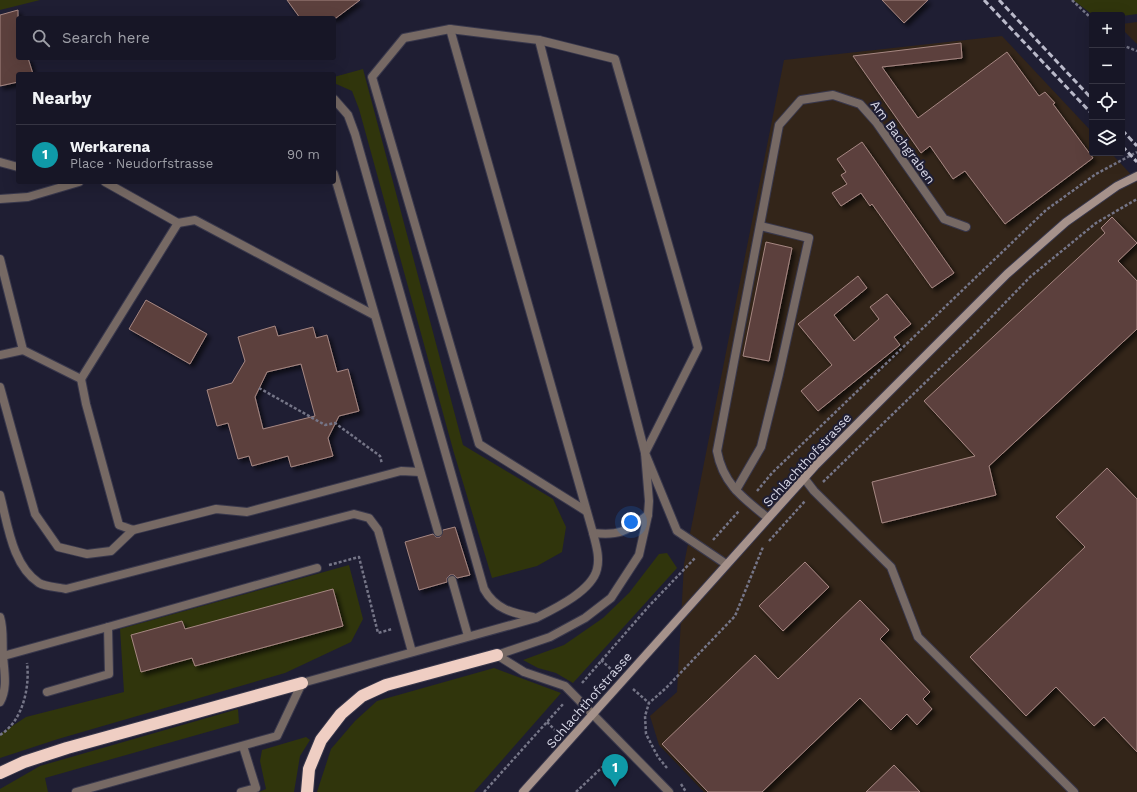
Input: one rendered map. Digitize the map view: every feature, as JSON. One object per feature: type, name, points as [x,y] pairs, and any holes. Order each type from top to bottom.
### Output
[{"type":"highway","points":[[306,792],[309,769],[321,740],[341,714],[362,696],[386,684],[497,655]]},
{"type":"highway","points":[[0,773],[24,762],[67,748],[302,683]]},
{"type":"main road","name":"Schlachthofstrasse","points":[[523,792],[804,478],[1007,274],[1066,222],[1117,186],[1137,176]]},
{"type":"street","points":[[76,792],[277,736],[302,683],[536,618],[572,598],[590,582],[597,570],[598,554],[593,533],[450,29]]},
{"type":"street","points":[[497,655],[550,637],[585,618],[611,598],[639,555],[648,515],[649,501],[645,454],[698,348],[615,59],[539,40],[450,29],[404,38],[372,77],[479,444],[586,511]]},
{"type":"street","points":[[539,40],[645,454],[677,531],[726,564]]},
{"type":"street","name":"Am Bachgraben","points":[[768,518],[736,490],[720,467],[717,451],[779,126],[801,100],[833,94],[860,104],[876,122],[944,219],[966,227]]},
{"type":"street","points":[[336,100],[348,115],[355,134],[484,588],[489,598],[511,613],[536,618]]},
{"type":"street","points":[[0,162],[16,166]]},
{"type":"street","points":[[336,181],[438,532]]},
{"type":"street","points":[[0,200],[28,197],[72,184]]},
{"type":"street","points":[[108,184],[178,223],[195,220],[374,315]]},
{"type":"street","points":[[133,530],[119,525],[86,404],[81,379],[178,223]]},
{"type":"street","points":[[736,490],[761,447],[779,374],[809,238],[760,226]]},
{"type":"street","points":[[0,258],[23,350]]},
{"type":"street","points":[[0,355],[23,350],[81,379]]},
{"type":"street","points":[[0,387],[35,514],[58,546],[87,554],[111,551],[133,530],[216,509],[247,512],[402,471],[420,472]]},
{"type":"street","points":[[804,478],[814,491],[891,567],[918,637],[1074,792]]},
{"type":"street","points":[[0,495],[16,552],[24,570],[40,584],[66,589],[354,514],[369,518],[378,530],[412,652]]},
{"type":"street","points":[[593,533],[616,534],[629,529],[648,515]]},
{"type":"street","points":[[1,656],[317,568]]},
{"type":"street","points":[[452,580],[468,636]]},
{"type":"street","points":[[0,617],[3,629],[1,656],[6,671],[2,698],[0,702]]},
{"type":"street","points":[[47,692],[109,674],[108,627]]},
{"type":"street","points":[[497,655],[524,672],[565,686],[669,792]]},
{"type":"street","points":[[241,792],[256,788],[243,746]]},
{"type":"path","points":[[1072,0],[1089,16]]},
{"type":"path","points":[[1125,46],[1137,51]]},
{"type":"path","points":[[484,792],[649,606],[704,550],[748,502],[772,473],[1046,210],[1096,174],[1137,152]]},
{"type":"path","points":[[671,773],[658,757],[646,734],[645,716],[649,703],[672,683],[735,616],[762,548],[814,491],[973,336],[1030,277],[1096,223],[1137,199]]},
{"type":"path","points":[[259,388],[325,425],[335,423],[380,456],[385,476]]},
{"type":"path","points":[[317,568],[359,557],[378,633],[405,625]]},
{"type":"path","points":[[0,735],[16,718],[24,699],[29,677],[25,650]]},
{"type":"path","points":[[576,792],[623,746]]},
{"type":"path","points":[[680,783],[685,788],[686,792]]},
{"type":"shaded area","points":[[1137,22],[1137,44],[1125,32],[1125,24]]},
{"type":"shaded area","points":[[1002,36],[1089,129],[1089,156],[1114,156],[1137,181],[1137,792],[704,792],[659,745],[650,716],[677,692],[684,564],[784,60]]},
{"type":"green space","points":[[0,0],[40,0],[0,10]]},
{"type":"green space","points":[[1073,0],[1137,0],[1137,14],[1125,16],[1125,12],[1089,12]]},
{"type":"green space","points":[[363,69],[463,445],[553,499],[566,527],[562,552],[537,566],[492,578],[454,453],[359,109],[352,91],[336,84],[336,76]]},
{"type":"green space","points":[[667,553],[677,568],[573,683],[556,673],[538,668],[523,660],[564,645],[603,618],[629,593],[659,554]]},
{"type":"green space","points":[[349,565],[363,619],[351,642],[285,673],[58,739],[0,758],[0,734],[26,717],[124,692],[120,629]]},
{"type":"green space","points":[[494,668],[561,693],[474,792],[317,792],[331,749],[355,721],[377,701]]},
{"type":"green space","points":[[238,709],[239,723],[45,778],[48,792],[0,792],[0,789],[40,766]]},
{"type":"green space","points":[[306,737],[310,740],[300,756],[294,792],[259,792],[266,789],[260,761],[262,750]]},
{"type":"building","points":[[287,0],[360,0],[336,18],[336,16],[299,16]]},
{"type":"building","points":[[882,0],[928,0],[904,23]]},
{"type":"building","points":[[18,10],[18,16],[16,16],[16,60],[29,60],[32,72],[16,72],[16,82],[0,86],[0,15]]},
{"type":"building","points":[[961,43],[962,58],[882,67],[918,118],[1007,52],[1039,96],[1045,92],[1055,103],[1053,104],[1089,153],[1089,156],[1093,158],[1005,224],[965,171],[953,179],[930,146],[921,153],[853,56]]},
{"type":"building","points":[[862,142],[954,273],[932,288],[872,204],[870,206],[861,193],[841,206],[832,193],[847,184],[841,175],[846,172],[837,159]]},
{"type":"building","points":[[1112,217],[1137,243],[1118,261],[1137,281],[1137,329],[989,466],[996,495],[882,523],[872,482],[975,456],[924,401],[1105,233],[1101,228]]},
{"type":"building","points":[[766,242],[792,248],[769,361],[743,356]]},
{"type":"building","points":[[858,276],[867,288],[834,315],[854,341],[879,319],[870,307],[887,294],[911,324],[894,337],[900,345],[818,411],[801,391],[832,365],[798,324]]},
{"type":"building","points":[[146,300],[207,334],[190,364],[129,329]]},
{"type":"building","points":[[275,326],[278,336],[313,327],[316,338],[327,335],[337,372],[348,369],[359,411],[339,416],[328,438],[333,456],[291,467],[288,456],[252,466],[249,456],[238,459],[228,423],[217,426],[207,390],[232,383],[245,361],[238,337]],"holes":[[[301,364],[315,416],[263,429],[255,397],[267,372]]]},
{"type":"building","points":[[1107,468],[1137,499],[1137,752],[1104,717],[1094,726],[1056,687],[1026,716],[970,657],[1085,547],[1056,517]]},
{"type":"building","points":[[455,527],[470,575],[457,578],[454,575],[450,575],[447,578],[447,582],[419,590],[405,542],[433,534],[436,537],[440,537],[443,530]]},
{"type":"building","points":[[805,562],[829,587],[783,631],[759,606]]},
{"type":"building","points":[[333,589],[343,626],[195,666],[192,658],[141,672],[131,635],[182,621],[185,629]]},
{"type":"building","points":[[860,600],[889,630],[880,639],[930,692],[923,699],[932,709],[917,725],[907,714],[891,730],[860,698],[762,792],[708,792],[662,744],[755,655],[778,679]]},
{"type":"building","points":[[894,765],[920,792],[866,792]]},
{"type":"railway","points":[[984,0],[1089,111]]},
{"type":"railway","points":[[999,0],[1089,96]]},
{"type":"railway","points":[[1125,133],[1137,146]]},
{"type":"railway","points":[[1125,149],[1137,162]]},
{"type":"place","name":"Werkarena","points":[[615,787]]}]
